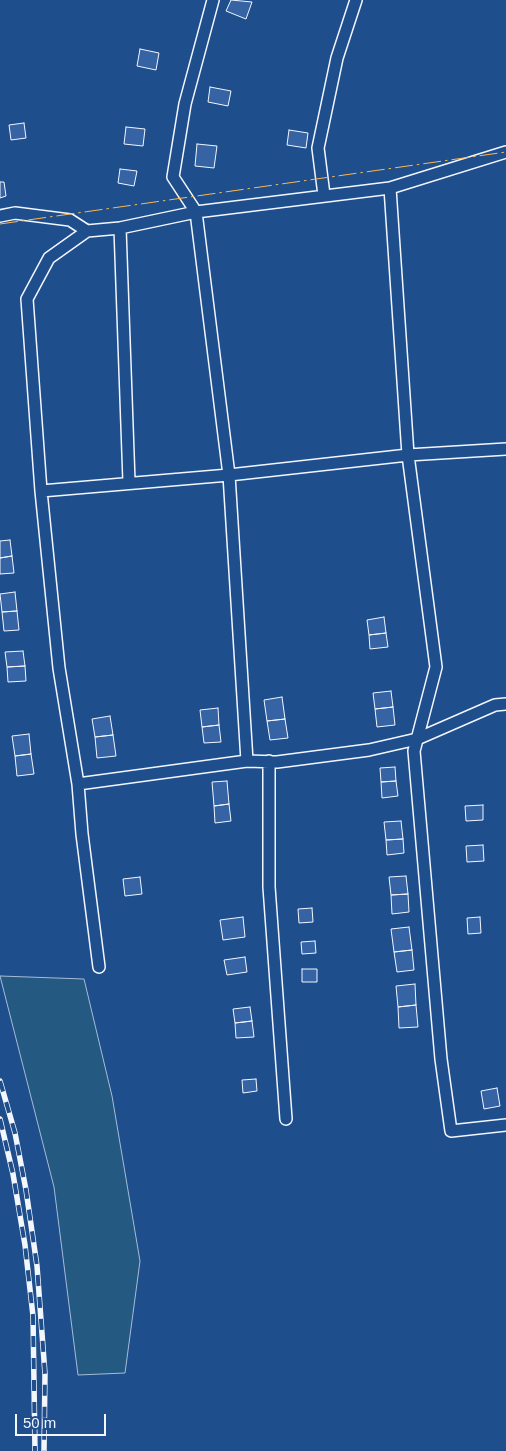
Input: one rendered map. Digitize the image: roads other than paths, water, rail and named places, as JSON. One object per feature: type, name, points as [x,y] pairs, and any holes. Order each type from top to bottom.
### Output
[{"type":"street","points":[[213,0],[185,104],[173,177],[196,212],[229,475],[247,761]]},
{"type":"street","points":[[324,195],[318,148],[337,58],[356,0]]},
{"type":"street","points":[[99,967],[82,834],[78,784],[59,668],[41,491],[27,300],[49,258],[87,231],[120,228],[196,212],[390,188],[506,152]]},
{"type":"street","points":[[390,188],[408,455],[436,667],[414,750],[441,1059],[451,1131],[506,1125]]},
{"type":"street","points":[[0,216],[15,213],[70,220],[87,231]]},
{"type":"street","points":[[120,228],[129,482]]},
{"type":"street","points":[[41,491],[129,482],[229,475],[408,455],[506,449]]},
{"type":"street","points":[[78,784],[247,761],[269,761],[369,750],[417,739],[495,705],[506,704]]},
{"type":"street","points":[[269,761],[269,887],[286,1119]]},
{"type":"railway","points":[[0,1081],[15,1133],[26,1190],[37,1266],[45,1374],[44,1451]]},
{"type":"railway","points":[[0,1119],[13,1174],[25,1245],[33,1316],[35,1451]]}]
